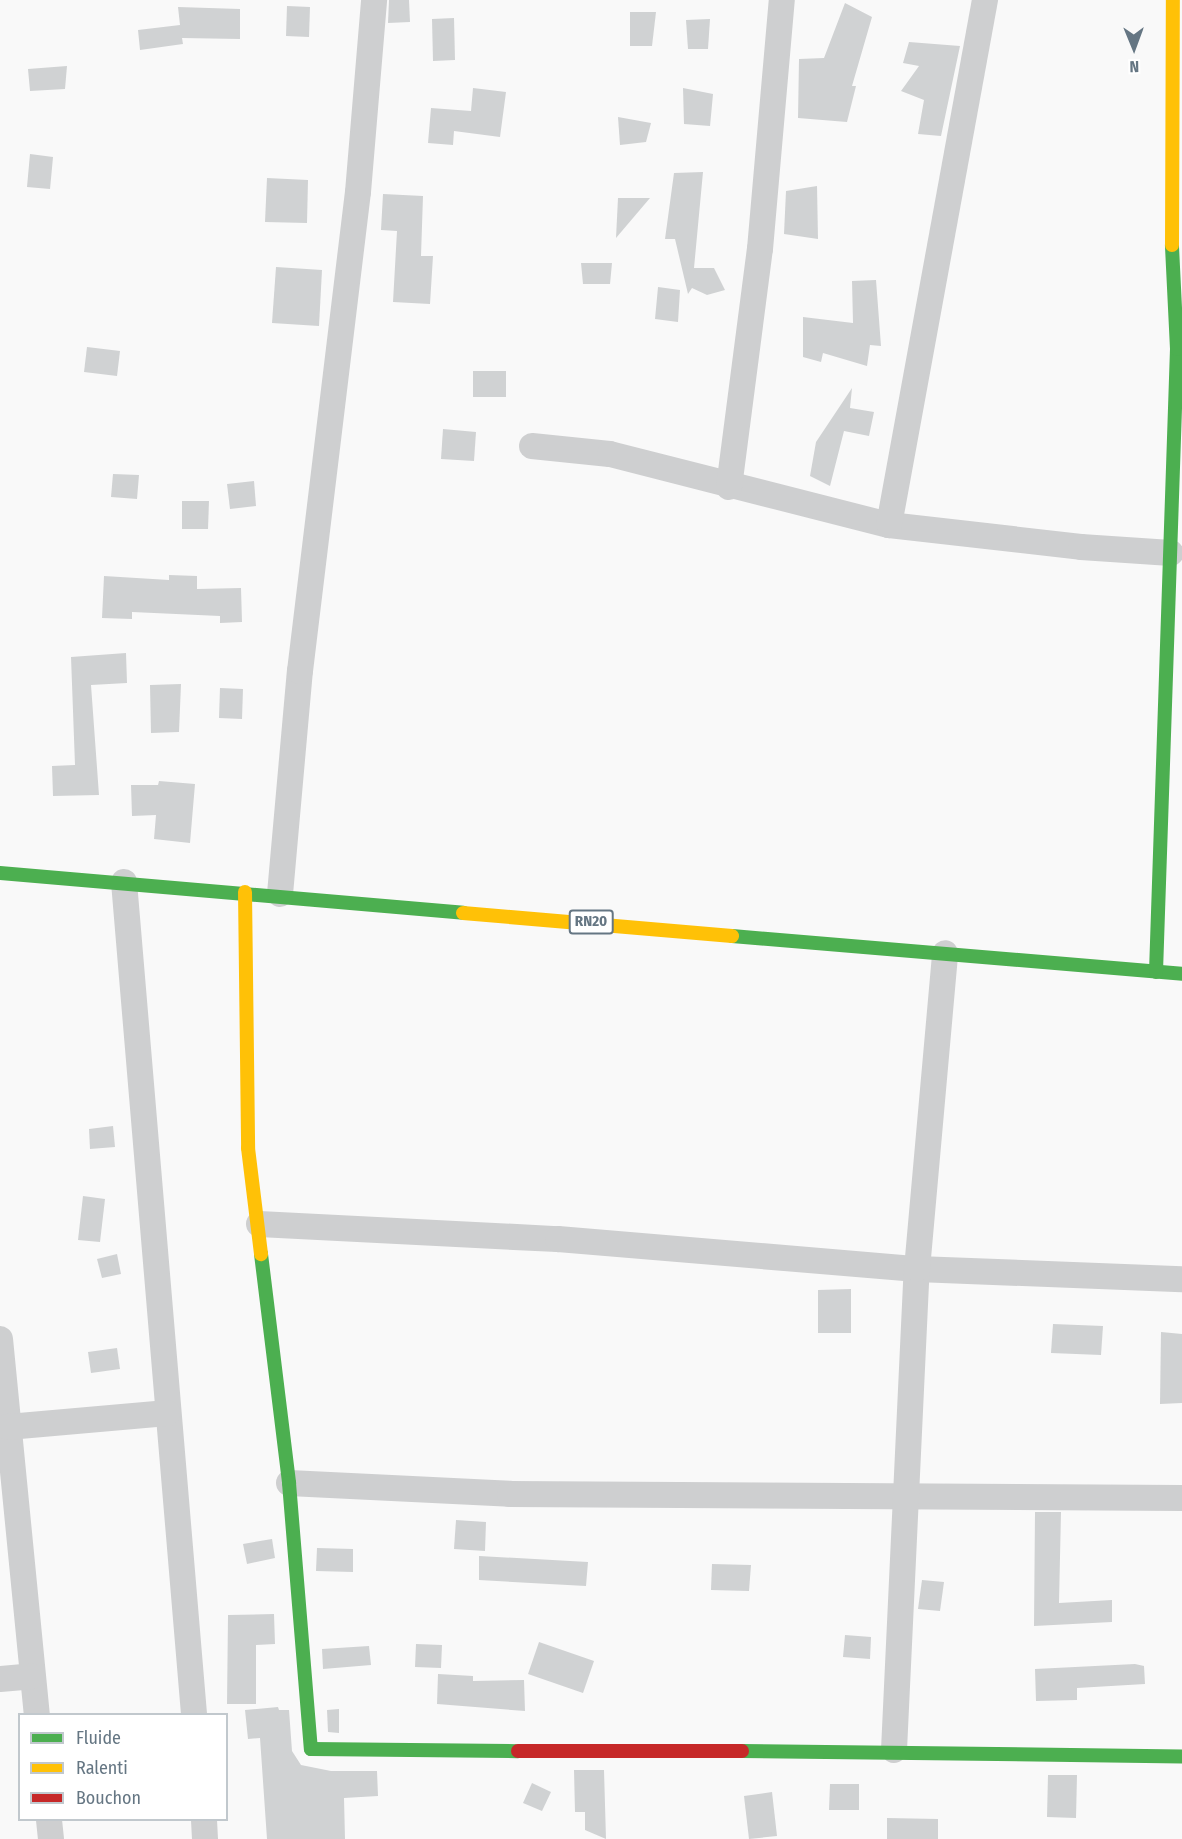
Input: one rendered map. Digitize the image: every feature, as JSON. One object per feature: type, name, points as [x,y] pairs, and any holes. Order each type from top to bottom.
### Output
[{"type":"street","points":[[280,894],[300,671],[357,204],[374,0]]},
{"type":"street","points":[[729,487],[760,249],[782,0]]},
{"type":"street","points":[[889,525],[985,0]]},
{"type":"street","points":[[1156,972],[1177,349],[1172,271],[1173,0]]},
{"type":"street","points":[[532,446],[610,454],[729,487],[889,525],[1081,548],[1171,553]]},
{"type":"street","name":"RN20","points":[[0,873],[280,894],[1182,974]]},
{"type":"street","points":[[124,882],[194,1713]]},
{"type":"street","points":[[245,892],[248,1148],[289,1484],[308,1740],[315,1750],[894,1750],[1182,1756]]},
{"type":"street","points":[[894,1750],[917,1269],[945,953]]},
{"type":"street","points":[[259,1224],[558,1239],[917,1269],[1182,1279]]},
{"type":"street","points":[[0,1339],[8,1427],[6,1478],[37,1713]]},
{"type":"street","points":[[8,1427],[167,1413]]},
{"type":"street","points":[[289,1484],[510,1494],[1182,1498]]},
{"type":"street","points":[[0,1679],[32,1676]]},
{"type":"street","points":[[49,1821],[51,1839]]},
{"type":"street","points":[[204,1821],[205,1839]]},
{"type":"building","points":[[389,0],[409,0],[410,22],[388,23]]},
{"type":"building","points":[[845,3],[872,17],[852,86],[856,86],[847,122],[798,118],[799,59],[824,58]]},
{"type":"building","points":[[287,6],[310,7],[309,37],[286,36]]},
{"type":"building","points":[[178,7],[240,9],[240,39],[182,38],[183,44],[140,50],[138,30],[180,25]]},
{"type":"building","points":[[630,12],[656,12],[652,46],[630,46]]},
{"type":"building","points":[[454,18],[455,60],[433,61],[432,19]]},
{"type":"building","points":[[710,19],[708,49],[688,49],[686,20]]},
{"type":"building","points":[[909,42],[960,46],[941,136],[918,134],[924,100],[901,91],[919,66],[903,63]]},
{"type":"building","points":[[67,66],[65,89],[30,91],[28,69]]},
{"type":"building","points":[[473,88],[506,92],[500,137],[454,131],[453,145],[428,143],[431,108],[471,111]]},
{"type":"building","points":[[683,88],[713,94],[710,126],[684,124]]},
{"type":"building","points":[[618,117],[651,123],[646,142],[620,145]]},
{"type":"building","points":[[30,154],[53,157],[50,189],[27,187]]},
{"type":"building","points":[[703,172],[694,268],[714,268],[725,290],[707,295],[692,288],[688,294],[675,239],[665,239],[674,173]]},
{"type":"building","points":[[267,178],[308,180],[307,223],[265,222]]},
{"type":"building","points":[[817,186],[818,239],[784,234],[786,191]]},
{"type":"building","points":[[383,194],[423,196],[421,256],[433,256],[430,304],[393,302],[397,231],[381,230]]},
{"type":"building","points":[[618,198],[650,198],[616,238]]},
{"type":"building","points":[[581,263],[612,263],[610,284],[583,284]]},
{"type":"building","points":[[276,267],[322,270],[319,326],[272,323]]},
{"type":"building","points":[[876,280],[881,346],[870,345],[867,366],[823,353],[821,362],[803,357],[803,317],[853,323],[852,281]]},
{"type":"building","points":[[658,287],[680,290],[678,322],[655,319]]},
{"type":"building","points":[[87,347],[120,351],[117,376],[84,372]]},
{"type":"building","points":[[473,371],[506,371],[506,397],[473,397]]},
{"type":"building","points":[[852,388],[850,408],[874,412],[869,436],[844,431],[830,486],[810,476],[816,442]]},
{"type":"building","points":[[443,429],[476,432],[474,461],[441,459]]},
{"type":"building","points":[[113,474],[139,475],[137,499],[111,497]]},
{"type":"building","points":[[254,481],[256,506],[230,509],[227,484]]},
{"type":"building","points":[[182,501],[209,501],[208,529],[182,529]]},
{"type":"building","points":[[169,575],[197,576],[197,589],[241,588],[242,622],[220,623],[220,616],[132,612],[132,619],[102,618],[104,576],[169,580]]},
{"type":"building","points":[[126,653],[127,683],[91,685],[99,795],[53,796],[52,766],[75,765],[71,657]]},
{"type":"building","points":[[181,684],[179,732],[151,733],[150,685]]},
{"type":"building","points":[[220,688],[243,689],[242,719],[219,718]]},
{"type":"building","points":[[159,781],[195,784],[190,843],[154,839],[156,815],[132,816],[131,785],[158,785]]},
{"type":"building","points":[[113,1126],[115,1147],[90,1149],[89,1129]]},
{"type":"building","points":[[83,1196],[105,1199],[100,1242],[78,1240]]},
{"type":"building","points":[[117,1254],[121,1274],[102,1278],[97,1259]]},
{"type":"building","points":[[851,1289],[851,1333],[818,1333],[818,1290]]},
{"type":"building","points":[[1053,1324],[1103,1326],[1101,1355],[1051,1353]]},
{"type":"building","points":[[1161,1332],[1182,1334],[1182,1403],[1160,1404]]},
{"type":"building","points":[[117,1348],[120,1369],[91,1373],[88,1352]]},
{"type":"building","points":[[1035,1512],[1061,1512],[1059,1603],[1112,1600],[1112,1622],[1034,1626]]},
{"type":"building","points":[[456,1520],[486,1522],[485,1551],[454,1549]]},
{"type":"building","points":[[272,1539],[275,1558],[247,1564],[243,1544]]},
{"type":"building","points":[[317,1548],[353,1549],[353,1572],[316,1571]]},
{"type":"building","points":[[479,1556],[588,1562],[586,1586],[479,1580]]},
{"type":"building","points":[[712,1564],[751,1565],[749,1591],[711,1590]]},
{"type":"building","points":[[922,1580],[944,1582],[940,1611],[918,1609]]},
{"type":"building","points":[[274,1614],[275,1644],[256,1645],[256,1704],[227,1704],[228,1615]]},
{"type":"building","points":[[845,1635],[871,1637],[870,1659],[843,1657]]},
{"type":"building","points":[[539,1642],[594,1661],[583,1693],[528,1674]]},
{"type":"building","points":[[416,1644],[442,1645],[441,1668],[415,1667]]},
{"type":"building","points":[[369,1646],[371,1665],[323,1669],[322,1649]]},
{"type":"building","points":[[1135,1664],[1144,1666],[1145,1684],[1077,1688],[1077,1700],[1036,1701],[1035,1669]]},
{"type":"building","points":[[438,1674],[473,1676],[473,1681],[524,1680],[525,1711],[437,1704]]},
{"type":"building","points":[[278,1707],[279,1710],[289,1710],[292,1751],[301,1765],[331,1771],[377,1771],[378,1796],[344,1798],[345,1839],[267,1839],[260,1738],[248,1739],[245,1710]]},
{"type":"building","points":[[339,1709],[339,1733],[328,1732],[327,1710]]},
{"type":"building","points":[[574,1770],[604,1770],[606,1839],[585,1830],[585,1812],[575,1812]]},
{"type":"building","points":[[1048,1775],[1077,1775],[1076,1818],[1047,1817]]},
{"type":"building","points":[[532,1783],[551,1792],[542,1811],[523,1803]]},
{"type":"building","points":[[830,1784],[859,1784],[859,1810],[829,1810]]},
{"type":"building","points":[[772,1792],[777,1836],[749,1839],[744,1796]]},
{"type":"building","points":[[887,1818],[938,1819],[938,1839],[887,1839]]},
{"type":"traffic: fast","points":[[1156,972],[1177,349],[1172,245]]},
{"type":"traffic: fast","points":[[0,873],[463,913]]},
{"type":"traffic: fast","points":[[732,936],[1182,974]]},
{"type":"traffic: fast","points":[[261,1254],[289,1483],[311,1749],[518,1751]]},
{"type":"traffic: fast","points":[[742,1751],[1182,1756]]},
{"type":"traffic: slow","points":[[1172,245],[1173,0]]},
{"type":"traffic: slow","points":[[245,892],[248,1148],[261,1254]]},
{"type":"traffic: slow","points":[[463,913],[732,936]]},
{"type":"traffic: jam","points":[[518,1751],[742,1751]]}]
